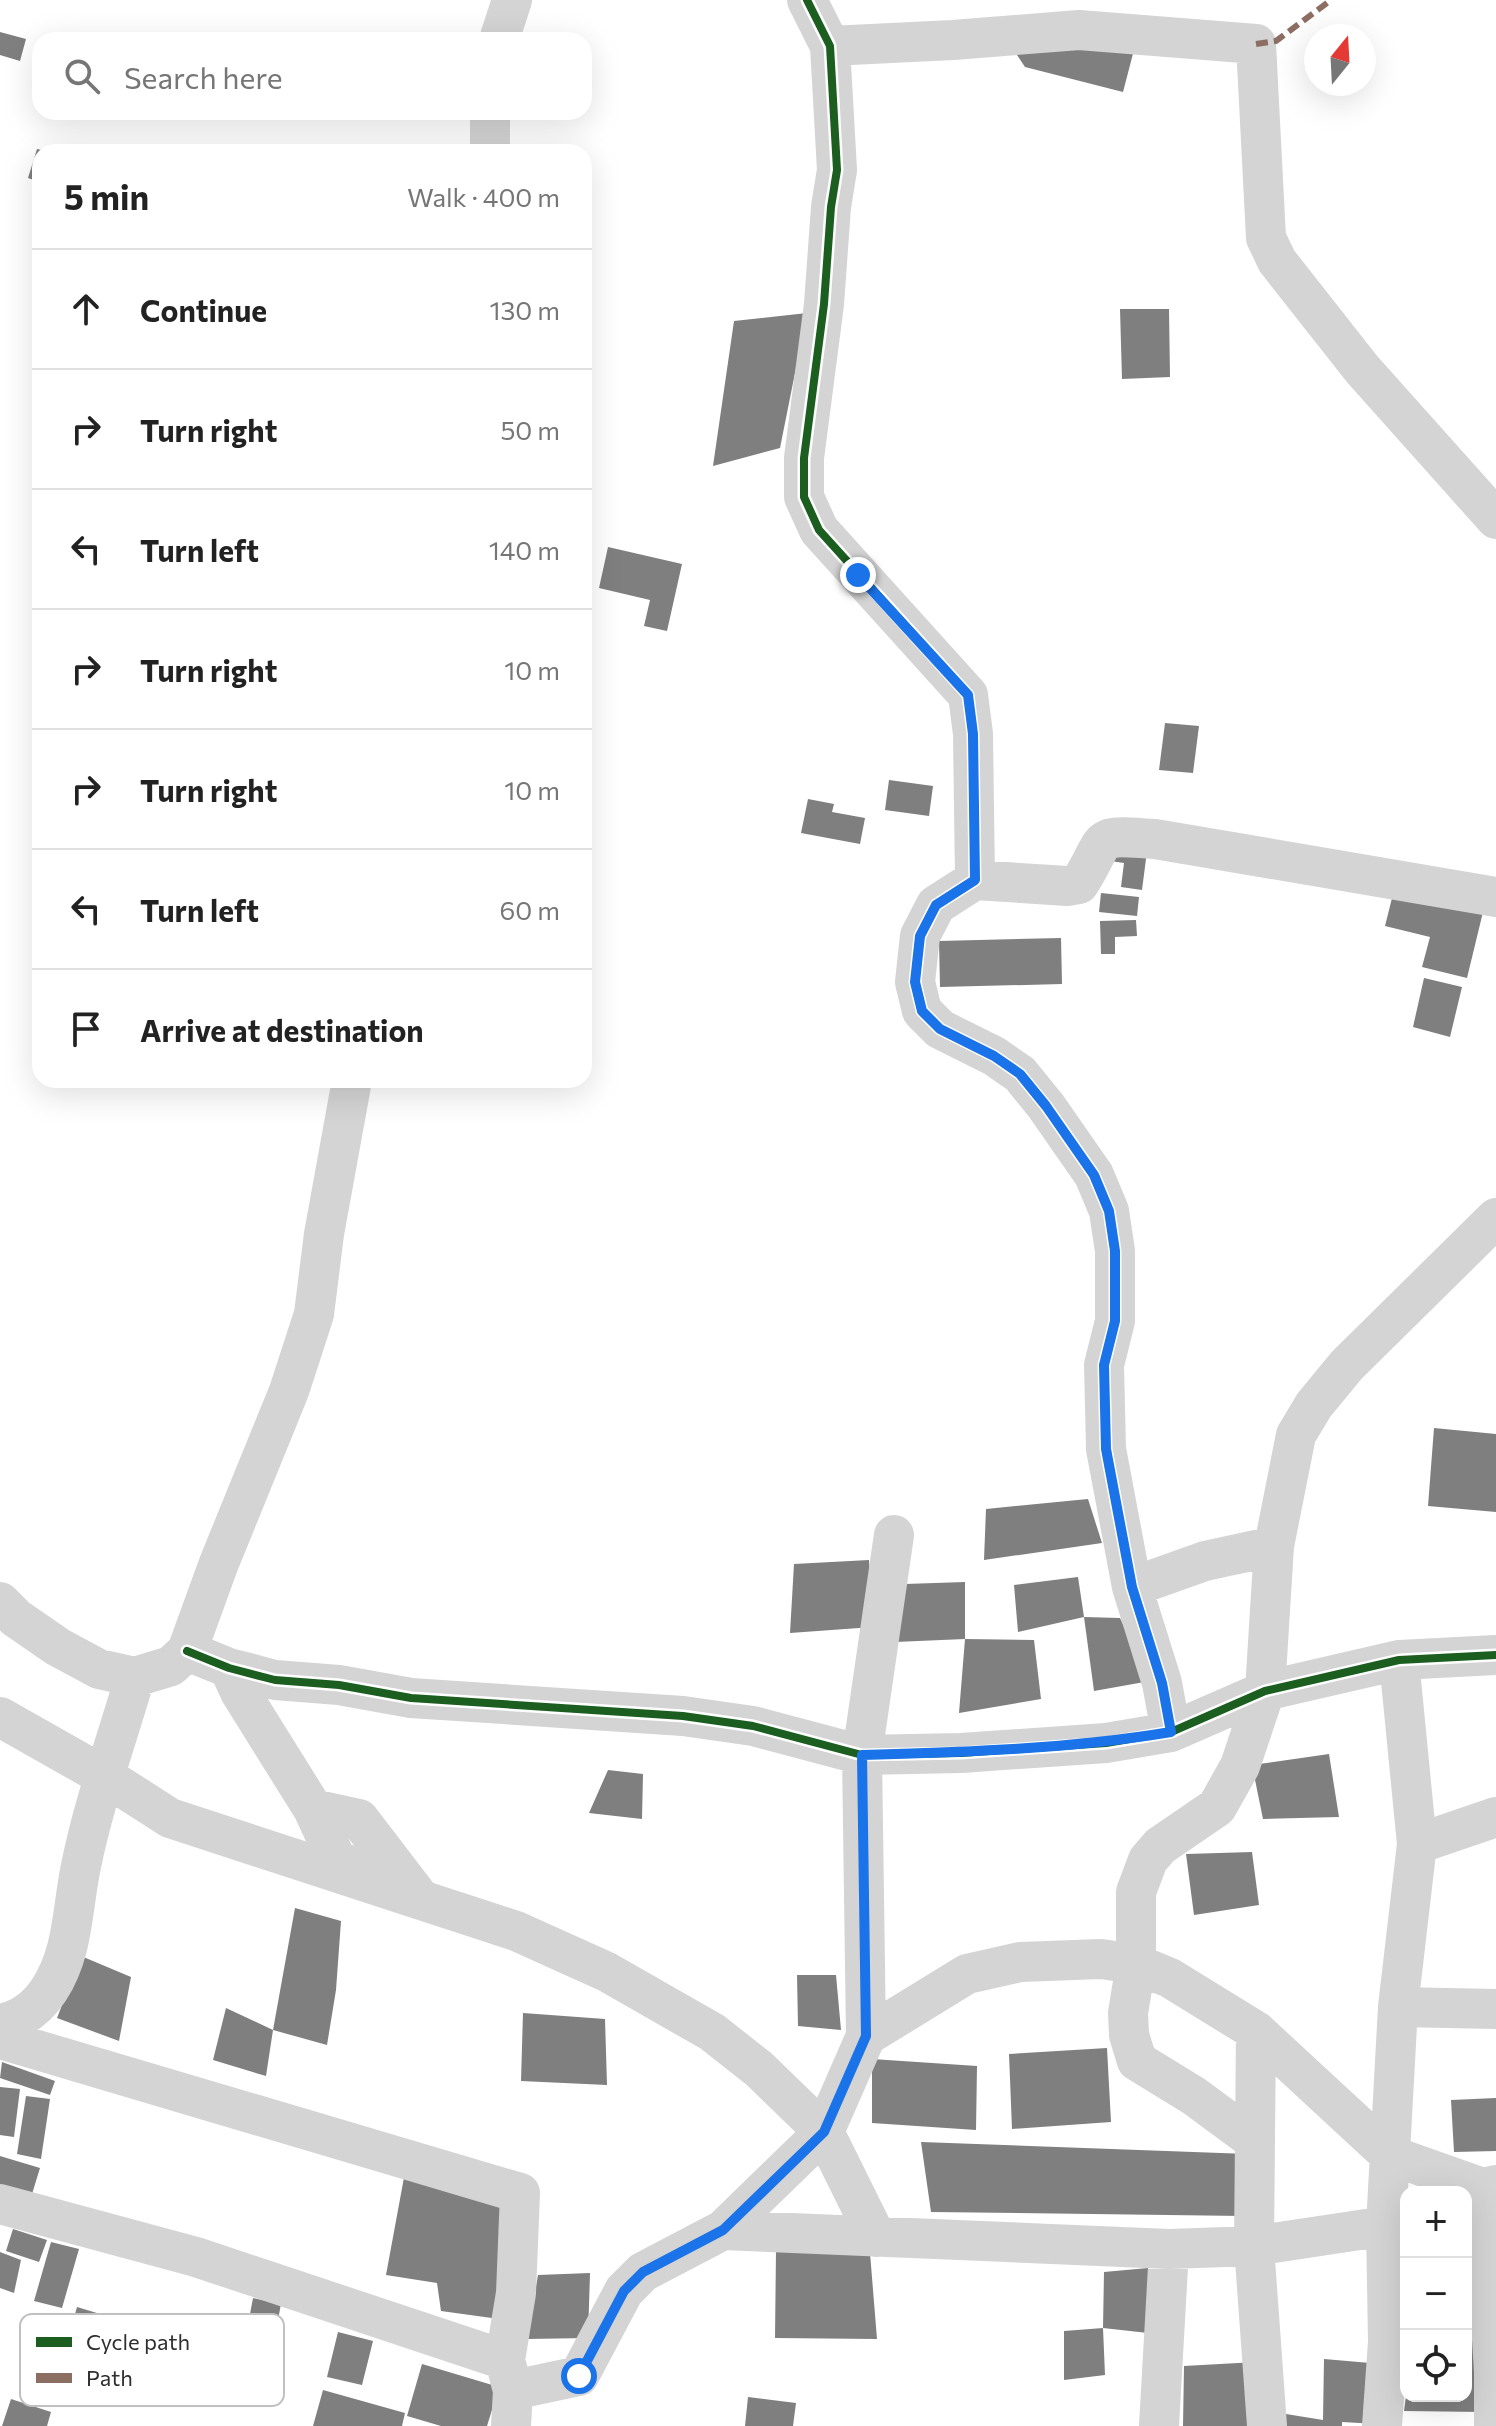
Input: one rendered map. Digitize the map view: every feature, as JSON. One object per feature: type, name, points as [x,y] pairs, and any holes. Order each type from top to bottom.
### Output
[{"type":"street","points":[[502,32],[512,0]]},
{"type":"street","points":[[807,0],[830,46],[837,170],[804,458],[804,497],[819,530],[968,695],[973,734],[975,880]]},
{"type":"street","points":[[830,46],[1079,30],[1256,44],[1266,238],[1277,261],[1362,369],[1496,519]]},
{"type":"street","points":[[490,120],[490,144]]},
{"type":"street","points":[[1171,1732],[1162,1683],[1132,1587],[1106,1449],[1104,1365],[1115,1321],[1115,1251],[1109,1211],[1094,1175],[1020,1074],[994,1056],[940,1029],[922,1011],[915,982],[920,936],[936,905],[975,880],[1067,886],[1079,884],[1101,842],[1115,836],[1155,839],[1496,897]]},
{"type":"street","points":[[0,1602],[16,1618],[58,1647],[99,1669],[135,1677],[171,1666],[187,1651],[289,1391],[314,1314],[324,1234],[351,1088]]},
{"type":"street","points":[[1255,2141],[1194,2096],[1137,2061],[1129,2035],[1128,2013],[1136,1964],[1136,1892],[1148,1860],[1160,1846],[1217,1807],[1240,1766],[1265,1691],[1274,1546],[1296,1435],[1314,1405],[1347,1365],[1496,1218]]},
{"type":"street","points":[[0,2204],[196,2257],[510,2392],[579,2376],[624,2291],[643,2272],[723,2230],[824,2132],[866,2036],[862,1755],[894,1535]]},
{"type":"street","points":[[1132,1587],[1205,1561],[1274,1546]]},
{"type":"street","points":[[187,1651],[229,1668],[275,1680],[339,1685],[411,1698],[683,1716],[739,1724],[862,1755],[961,1753],[1106,1743],[1171,1732],[1265,1691],[1399,1660],[1496,1655]]},
{"type":"street","points":[[1382,2426],[1388,2342],[1386,2226],[1398,2007],[1417,1844],[1399,1660]]},
{"type":"street","points":[[229,1668],[240,1692],[313,1809],[336,1859],[421,1900]]},
{"type":"street","points":[[0,2024],[31,2011],[50,1988],[72,1936],[81,1866],[135,1677]]},
{"type":"street","points":[[0,1717],[106,1777],[170,1818],[516,1931],[607,1972],[712,2032],[759,2069],[824,2132],[876,2237]]},
{"type":"street","points":[[1417,1844],[1496,1817]]},
{"type":"street","points":[[866,2036],[967,1974],[1020,1962],[1101,1959],[1136,1964],[1170,1978],[1256,2031],[1390,2155],[1490,2187],[1494,2426]]},
{"type":"street","points":[[1398,2007],[1496,2009]]},
{"type":"street","points":[[1256,2031],[1254,2246],[1267,2426]]},
{"type":"street","points":[[0,2039],[520,2193],[510,2392]]},
{"type":"street","points":[[723,2230],[1169,2249],[1254,2246],[1386,2226]]},
{"type":"street","points":[[1159,2426],[1169,2249]]},
{"type":"building","points":[[0,32],[26,39],[20,61],[0,55]]},
{"type":"building","points":[[1007,40],[1135,46],[1123,92],[1025,67]]},
{"type":"building","points":[[1120,309],[1169,309],[1170,377],[1122,379]]},
{"type":"building","points":[[807,313],[780,448],[713,466],[734,321]]},
{"type":"building","points":[[608,547],[682,564],[667,631],[644,626],[650,600],[599,588]]},
{"type":"building","points":[[1165,723],[1199,726],[1193,773],[1159,770]]},
{"type":"building","points":[[889,780],[933,786],[929,816],[885,810]]},
{"type":"building","points":[[808,799],[834,804],[832,812],[865,818],[860,844],[801,833]]},
{"type":"building","points":[[1112,846],[1147,851],[1142,890],[1121,887],[1124,863],[1110,861]]},
{"type":"building","points":[[1394,890],[1483,912],[1467,978],[1422,967],[1430,937],[1385,926]]},
{"type":"building","points":[[1101,893],[1139,897],[1137,916],[1099,912]]},
{"type":"building","points":[[1136,920],[1137,936],[1115,937],[1115,954],[1101,954],[1100,921]]},
{"type":"building","points":[[1061,938],[1062,984],[940,987],[939,941]]},
{"type":"building","points":[[1424,978],[1462,987],[1450,1037],[1413,1027]]},
{"type":"building","points":[[1434,1428],[1496,1434],[1496,1512],[1428,1506]]},
{"type":"building","points":[[1088,1499],[1102,1543],[984,1560],[986,1509]]},
{"type":"building","points":[[869,1560],[873,1627],[790,1633],[794,1564]]},
{"type":"building","points":[[1078,1577],[1084,1617],[1018,1632],[1014,1585]]},
{"type":"building","points":[[965,1582],[965,1639],[895,1642],[905,1584]]},
{"type":"building","points":[[1084,1617],[1120,1618],[1150,1681],[1094,1691]]},
{"type":"building","points":[[965,1639],[1034,1640],[1041,1699],[959,1713]]},
{"type":"building","points":[[1329,1754],[1339,1817],[1263,1819],[1252,1765]]},
{"type":"building","points":[[608,1770],[643,1774],[642,1819],[589,1813]]},
{"type":"building","points":[[1252,1852],[1259,1905],[1194,1915],[1186,1854]]},
{"type":"building","points":[[295,1908],[341,1921],[336,1990],[327,2045],[273,2030]]},
{"type":"building","points":[[81,1956],[131,1977],[119,2041],[57,2018]]},
{"type":"building","points":[[797,1975],[836,1975],[841,2030],[798,2026]]},
{"type":"building","points":[[226,2008],[273,2030],[266,2076],[213,2060]]},
{"type":"building","points":[[523,2013],[605,2019],[607,2085],[521,2081]]},
{"type":"building","points":[[1107,2048],[1111,2122],[1012,2129],[1009,2054]]},
{"type":"building","points":[[872,2059],[977,2066],[976,2130],[872,2123]]},
{"type":"building","points":[[2,2062],[55,2081],[50,2095],[0,2078]]},
{"type":"building","points":[[0,2087],[20,2089],[14,2137],[0,2135]]},
{"type":"building","points":[[26,2096],[50,2099],[41,2159],[17,2154]]},
{"type":"building","points":[[1496,2098],[1496,2151],[1454,2152],[1451,2100]]},
{"type":"building","points":[[921,2142],[1248,2154],[1243,2216],[931,2212]]},
{"type":"building","points":[[0,2156],[40,2168],[32,2194],[0,2185]]},
{"type":"building","points":[[405,2172],[512,2199],[499,2319],[441,2311],[437,2283],[386,2275]]},
{"type":"building","points":[[13,2229],[47,2240],[39,2262],[6,2251]]},
{"type":"building","points":[[51,2242],[79,2249],[62,2308],[34,2301]]},
{"type":"building","points":[[776,2250],[870,2253],[877,2339],[775,2338]]},
{"type":"building","points":[[0,2252],[21,2260],[14,2293],[0,2288]]},
{"type":"building","points":[[1148,2268],[1157,2334],[1103,2328],[1104,2272]]},
{"type":"building","points":[[590,2273],[588,2338],[527,2339],[538,2275]]},
{"type":"building","points":[[253,2298],[281,2304],[279,2314],[250,2314]]},
{"type":"building","points":[[77,2307],[100,2314],[75,2314]]},
{"type":"building","points":[[1482,2327],[1482,2412],[1404,2411],[1405,2402],[1472,2402],[1472,2328]]},
{"type":"building","points":[[1103,2328],[1105,2375],[1064,2380],[1064,2331]]},
{"type":"building","points":[[338,2332],[373,2341],[362,2385],[327,2377]]},
{"type":"building","points":[[1324,2359],[1382,2364],[1377,2424],[1342,2422],[1342,2426],[1286,2426],[1286,2414],[1323,2420]]},
{"type":"building","points":[[1256,2362],[1263,2426],[1183,2426],[1184,2366]]},
{"type":"building","points":[[422,2364],[499,2387],[487,2426],[441,2426],[407,2416]]},
{"type":"building","points":[[323,2390],[405,2413],[402,2426],[313,2426]]},
{"type":"building","points":[[748,2397],[796,2403],[793,2426],[745,2426]]},
{"type":"building","points":[[11,2399],[20,2402],[20,2406],[51,2412],[47,2426],[2,2426]]},
{"type":"marked path","points":[[1256,44],[1276,41],[1331,0]]},
{"type":"cycle path","points":[[807,0],[830,46],[837,170],[804,458],[804,497],[819,530],[968,695],[973,734],[975,880],[936,905],[920,936],[915,982],[922,1011],[940,1029],[994,1056],[1020,1074],[1094,1175],[1109,1211],[1115,1251],[1115,1321],[1104,1365],[1106,1449],[1132,1587],[1162,1683],[1171,1732]]},
{"type":"cycle path","points":[[187,1651],[229,1668],[275,1680],[339,1685],[411,1698],[683,1716],[753,1726],[862,1755],[961,1753],[1106,1743],[1171,1732],[1265,1691],[1399,1660],[1496,1655]]},
{"type":"route","points":[[579,2376],[624,2291],[643,2272],[723,2230],[824,2132],[866,2036],[862,1755],[961,1753],[1106,1743],[1171,1732],[1162,1683],[1132,1587],[1106,1449],[1104,1365],[1115,1321],[1115,1251],[1109,1211],[1094,1175],[1020,1074],[994,1056],[940,1029],[922,1011],[915,982],[920,936],[936,905],[975,880],[973,734],[968,695],[858,575]]}]
